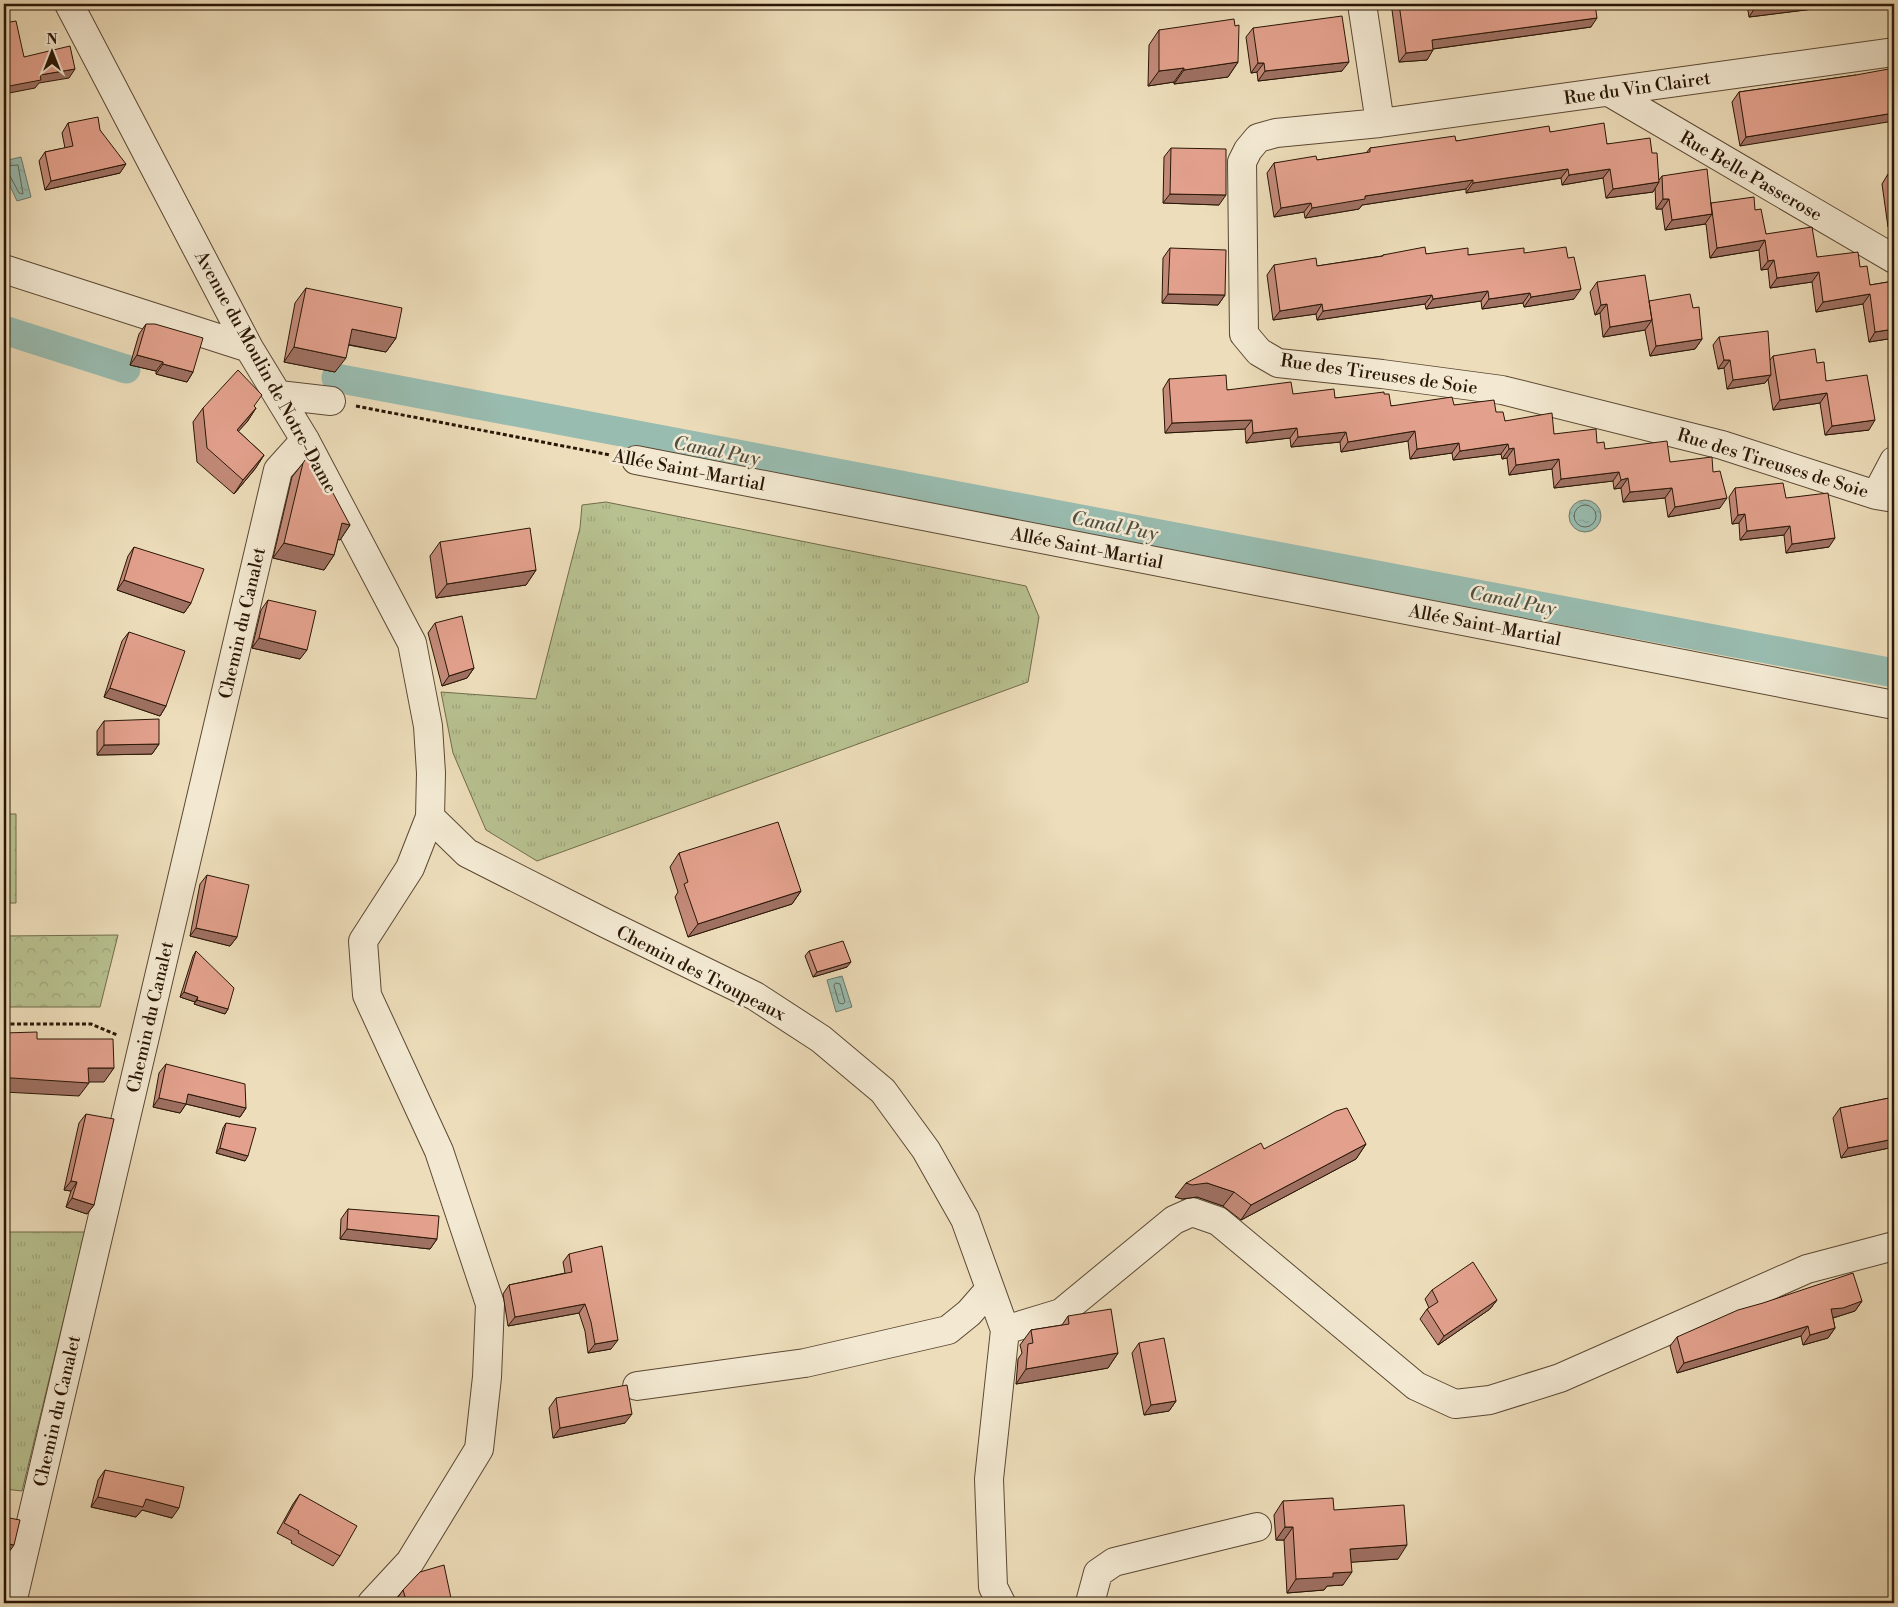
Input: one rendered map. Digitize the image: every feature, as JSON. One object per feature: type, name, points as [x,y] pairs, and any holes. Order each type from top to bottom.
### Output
[{"type":"street","name":"Avenue du Moulin de Notre-Dame","points":[[69,4],[249,348],[279,395],[304,440],[412,643],[428,726],[431,773],[430,817],[410,868],[363,942],[367,995],[439,1151],[490,1304],[487,1377],[479,1449],[410,1562],[372,1603]]},
{"type":"street","points":[[1362,4],[1380,122]]},
{"type":"street","name":"Rue du Vin Clairet","points":[[1380,122],[1894,52]]},
{"type":"street","name":"Rue Belle Passerose","points":[[1609,92],[1894,259]]},
{"type":"street","name":"Rue des Tireuses de Soie","points":[[1380,122],[1276,133],[1258,138],[1248,150],[1242,162],[1244,334],[1259,352],[1278,363],[1382,374],[1502,390],[1722,445],[1885,497]]},
{"type":"street","points":[[5,264],[249,348]]},
{"type":"street","points":[[279,395],[331,401]]},
{"type":"street","name":"Chemin du Canalet","points":[[12,1603],[278,470],[304,440]]},
{"type":"street","name":"Allée Saint-Martial","points":[[636,460],[1894,704]]},
{"type":"street","points":[[1885,497],[1894,462]]},
{"type":"street","name":"Chemin des Troupeaux","points":[[430,817],[467,853],[754,996],[828,1045],[883,1091],[926,1150],[965,1219],[1005,1330],[988,1479],[994,1587],[1001,1603]]},
{"type":"street","points":[[1005,1330],[1061,1313],[1174,1220],[1192,1212],[1218,1221],[1416,1386],[1455,1404],[1490,1400],[1560,1378],[1807,1269],[1894,1246]]},
{"type":"street","points":[[637,1386],[805,1363],[948,1330],[969,1313],[990,1289]]},
{"type":"street","points":[[1092,1603],[1091,1599],[1098,1573],[1114,1562],[1257,1527]]},
{"type":"path","name":"Allée Saint-Martial","points":[[331,401],[636,460]]},
{"type":"path","points":[[4,1024],[91,1024],[143,1045]]},
{"type":"green space","points":[[606,502],[1026,586],[1039,617],[1028,682],[537,861],[486,830],[453,753],[441,692],[536,699],[580,528],[582,505]]},
{"type":"green space","points":[[4,814],[16,814],[16,903],[4,903]]},
{"type":"green space","points":[[118,935],[100,1007],[4,1007],[4,936]]},
{"type":"green space","points":[[4,1232],[85,1232],[22,1491],[4,1489]]},
{"type":"water","points":[[21,157],[31,197],[17,201],[4,173],[4,161]]},
{"type":"water","points":[[1585,500],[1591,501],[1596,505],[1600,510],[1600,522],[1596,527],[1591,531],[1585,532],[1579,531],[1574,527],[1570,522],[1569,516],[1570,510],[1574,505],[1579,501]]},
{"type":"water","points":[[842,976],[852,1007],[836,1012],[827,980]]},
{"type":"building","points":[[1399,4],[1595,4],[1597,18],[1432,40],[1433,50],[1406,53]]},
{"type":"building","points":[[1756,4],[1775,4],[1756,6]]},
{"type":"building","points":[[1342,16],[1349,62],[1265,71],[1264,63],[1258,63],[1253,28]]},
{"type":"building","points":[[1234,19],[1235,26],[1239,25],[1238,62],[1184,70],[1184,68],[1159,71],[1159,30]]},
{"type":"building","points":[[16,21],[24,57],[70,46],[75,69],[40,75],[41,80],[4,87],[4,23]]},
{"type":"building","points":[[1894,68],[1894,113],[1746,137],[1739,92]]},
{"type":"building","points":[[98,117],[100,130],[126,164],[51,181],[45,152],[73,146],[68,123]]},
{"type":"building","points":[[1604,123],[1607,144],[1650,138],[1652,153],[1657,153],[1659,182],[1613,189],[1610,169],[1569,175],[1568,169],[1473,183],[1473,180],[1365,196],[1365,199],[1312,208],[1311,203],[1281,208],[1274,163],[1316,156],[1317,160],[1370,152],[1370,148],[1455,136],[1456,141],[1549,126],[1550,132]]},
{"type":"building","points":[[1171,148],[1226,149],[1226,195],[1170,194]]},
{"type":"building","points":[[1707,169],[1712,214],[1672,220],[1669,199],[1663,199],[1662,176]]},
{"type":"building","points":[[1888,174],[1894,174],[1894,215]]},
{"type":"building","points":[[1754,197],[1755,210],[1761,209],[1766,234],[1812,227],[1817,257],[1858,252],[1860,267],[1867,266],[1870,285],[1894,281],[1894,329],[1875,332],[1870,294],[1823,302],[1819,272],[1777,278],[1774,260],[1768,261],[1765,240],[1717,248],[1711,203]]},
{"type":"building","points":[[1425,247],[1426,254],[1468,248],[1468,255],[1524,248],[1524,253],[1566,247],[1568,258],[1574,257],[1581,289],[1531,297],[1530,293],[1489,299],[1488,291],[1433,299],[1432,295],[1323,311],[1322,304],[1280,311],[1274,265],[1316,258],[1317,266],[1383,256]]},
{"type":"building","points":[[1170,248],[1226,250],[1225,295],[1168,294]]},
{"type":"building","points":[[1645,275],[1652,320],[1610,327],[1607,304],[1601,305],[1597,282]]},
{"type":"building","points":[[306,288],[402,308],[396,338],[352,329],[346,358],[294,347]]},
{"type":"building","points":[[1690,294],[1693,308],[1699,307],[1702,339],[1656,346],[1649,301]]},
{"type":"building","points":[[146,324],[155,324],[203,338],[193,372],[137,355]]},
{"type":"building","points":[[1768,331],[1771,375],[1733,380],[1730,360],[1724,360],[1719,337]]},
{"type":"building","points":[[1815,349],[1817,363],[1824,362],[1826,381],[1867,375],[1875,420],[1832,426],[1827,393],[1780,400],[1773,356]]},
{"type":"building","points":[[238,370],[262,395],[254,406],[256,408],[237,430],[264,455],[243,480],[207,448],[203,408]]},
{"type":"building","points":[[1226,375],[1227,390],[1291,382],[1293,394],[1334,389],[1335,398],[1384,392],[1384,394],[1389,394],[1391,406],[1452,397],[1454,405],[1494,400],[1496,412],[1503,412],[1505,421],[1552,413],[1554,434],[1596,429],[1597,443],[1604,442],[1605,449],[1667,441],[1670,462],[1712,457],[1713,472],[1720,471],[1727,498],[1675,507],[1672,488],[1630,492],[1628,478],[1621,480],[1619,472],[1561,479],[1559,459],[1516,465],[1514,448],[1509,449],[1508,444],[1460,451],[1459,443],[1417,449],[1415,431],[1348,442],[1346,432],[1298,437],[1297,428],[1253,433],[1252,420],[1172,423],[1169,379]]},
{"type":"building","points":[[305,460],[317,463],[350,525],[342,523],[334,555],[284,543]]},
{"type":"building","points":[[1783,483],[1786,498],[1828,493],[1835,538],[1792,544],[1790,526],[1747,531],[1745,514],[1738,515],[1735,488]]},
{"type":"building","points":[[530,528],[536,570],[447,584],[440,542]]},
{"type":"building","points":[[134,547],[204,569],[191,603],[124,580]]},
{"type":"building","points":[[268,600],[316,611],[307,650],[259,638]]},
{"type":"building","points":[[462,616],[474,668],[449,676],[435,623]]},
{"type":"building","points":[[129,632],[185,651],[166,706],[110,688]]},
{"type":"building","points":[[159,719],[159,744],[104,745],[104,721]]},
{"type":"building","points":[[778,822],[801,891],[698,924],[684,884],[688,882],[679,853]]},
{"type":"building","points":[[207,875],[249,885],[237,937],[196,928]]},
{"type":"building","points":[[843,941],[851,962],[817,972],[809,951]]},
{"type":"building","points":[[196,951],[234,988],[228,1009],[197,1000],[198,997],[184,992]]},
{"type":"building","points":[[37,1032],[37,1039],[113,1039],[114,1068],[88,1068],[89,1083],[4,1078],[4,1033]]},
{"type":"building","points":[[166,1064],[245,1084],[246,1108],[188,1094],[186,1104],[159,1098]]},
{"type":"building","points":[[1894,1097],[1894,1139],[1848,1148],[1840,1108]]},
{"type":"building","points":[[1347,1108],[1366,1144],[1251,1205],[1234,1192],[1207,1183],[1192,1185],[1186,1183],[1261,1143],[1264,1149],[1336,1111]]},
{"type":"building","points":[[86,1114],[114,1119],[94,1205],[72,1198],[77,1182],[71,1181]]},
{"type":"building","points":[[226,1123],[256,1128],[248,1156],[220,1148]]},
{"type":"building","points":[[348,1209],[439,1216],[437,1239],[347,1229]]},
{"type":"building","points":[[602,1246],[618,1340],[595,1344],[585,1304],[515,1317],[509,1285],[572,1272],[569,1254]]},
{"type":"building","points":[[1473,1262],[1497,1300],[1444,1336],[1427,1309],[1438,1302],[1432,1290]]},
{"type":"building","points":[[1853,1273],[1862,1301],[1843,1308],[1831,1309],[1835,1328],[1810,1335],[1808,1326],[1684,1363],[1677,1337],[1738,1310]]},
{"type":"building","points":[[1111,1309],[1118,1353],[1026,1369],[1028,1344],[1033,1343],[1031,1330],[1069,1324],[1068,1316]]},
{"type":"building","points":[[1164,1338],[1176,1401],[1151,1405],[1139,1343]]},
{"type":"building","points":[[627,1385],[632,1414],[560,1428],[556,1398]]},
{"type":"building","points":[[105,1470],[184,1487],[179,1508],[146,1499],[143,1507],[98,1497]]},
{"type":"building","points":[[300,1494],[357,1526],[340,1556],[298,1533],[299,1531],[284,1523]]},
{"type":"building","points":[[1333,1498],[1334,1510],[1404,1505],[1407,1545],[1350,1549],[1352,1572],[1333,1573],[1333,1577],[1296,1579],[1293,1527],[1285,1527],[1283,1501]]},
{"type":"building","points":[[4,1517],[20,1520],[14,1545],[4,1543]]},
{"type":"building","points":[[444,1565],[452,1603],[407,1603],[403,1590],[420,1572]]},
{"type":"waterway","name":"Canal Puy","points":[[4,330],[126,369]]},
{"type":"waterway","name":"Canal Puy","points":[[336,378],[1894,673]]}]
